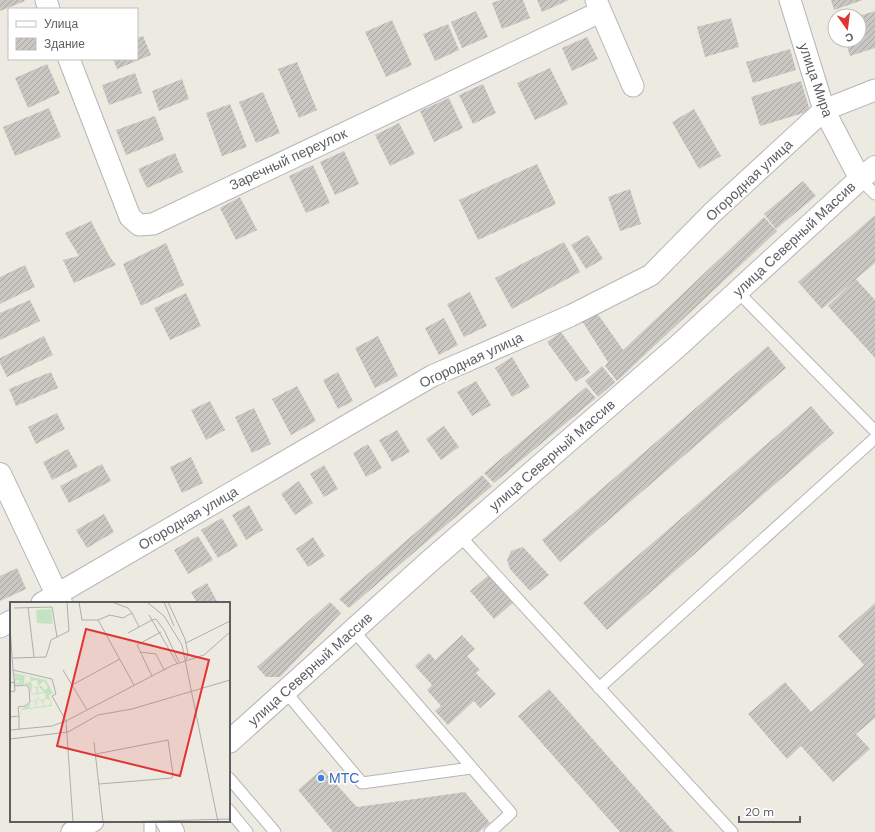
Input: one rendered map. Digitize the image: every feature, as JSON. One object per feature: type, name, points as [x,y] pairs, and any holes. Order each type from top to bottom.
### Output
[{"type":"street","name":"улица Мира","points":[[790,0],[824,110],[867,173]]},
{"type":"street","name":"Заречный переулок","points":[[69,60],[130,217],[139,225],[153,224],[598,6],[633,86]]},
{"type":"street","name":"Огородная улица","points":[[53,600],[432,376],[570,316],[651,275],[712,213],[824,110],[875,90]]},
{"type":"street","name":"улица Северный Массив","points":[[230,741],[459,535],[678,346],[867,173]]},
{"type":"street","points":[[0,474],[53,600]]},
{"type":"street","points":[[0,627],[10,622]]},
{"type":"street","points":[[72,832],[91,822]]},
{"type":"street","points":[[168,822],[173,832]]},
{"type":"lane","points":[[867,173],[875,194]]},
{"type":"lane","points":[[737,291],[875,431]]},
{"type":"lane","points":[[599,688],[875,438]]},
{"type":"lane","points":[[459,535],[732,832]]},
{"type":"lane","points":[[353,630],[511,813],[490,832]]},
{"type":"lane","points":[[285,692],[362,783],[472,768]]},
{"type":"lane","points":[[230,779],[275,832]]},
{"type":"lane","points":[[230,811],[247,832]]},
{"type":"building","points":[[0,0],[24,0],[25,1],[0,11]]},
{"type":"building","points":[[500,0],[523,0],[530,18],[502,29],[492,3]]},
{"type":"building","points":[[537,0],[569,0],[542,12]]},
{"type":"building","points":[[831,0],[863,0],[840,8],[833,8]]},
{"type":"building","points":[[476,11],[488,37],[462,48],[451,22]]},
{"type":"building","points":[[875,11],[875,48],[850,56],[848,48],[867,48],[867,14]]},
{"type":"building","points":[[731,18],[739,47],[705,57],[697,27]]},
{"type":"building","points":[[392,20],[412,65],[386,77],[365,32]]},
{"type":"building","points":[[448,24],[459,50],[435,61],[423,34]]},
{"type":"building","points":[[143,36],[151,55],[117,69],[113,60],[138,60],[138,38]]},
{"type":"building","points":[[587,37],[598,59],[572,71],[562,48]]},
{"type":"building","points":[[790,49],[796,70],[753,83],[746,62]]},
{"type":"building","points":[[297,62],[317,110],[299,118],[278,69]]},
{"type":"building","points":[[47,64],[60,93],[28,108],[15,78]]},
{"type":"building","points":[[550,68],[568,104],[535,120],[517,83]]},
{"type":"building","points":[[135,73],[142,93],[109,105],[102,85]]},
{"type":"building","points":[[182,79],[189,99],[159,111],[152,91]]},
{"type":"building","points":[[801,81],[810,111],[760,126],[751,97]]},
{"type":"building","points":[[483,84],[496,113],[473,124],[459,95]]},
{"type":"building","points":[[263,92],[280,133],[256,143],[239,102]]},
{"type":"building","points":[[449,98],[463,128],[434,142],[420,111]]},
{"type":"building","points":[[230,104],[247,147],[222,156],[206,113]]},
{"type":"building","points":[[49,108],[61,137],[15,156],[3,127]]},
{"type":"building","points":[[694,109],[721,156],[699,169],[672,122]]},
{"type":"building","points":[[155,116],[164,140],[126,155],[116,130]]},
{"type":"building","points":[[399,123],[415,154],[390,166],[375,135]]},
{"type":"building","points":[[344,151],[359,184],[335,195],[320,162]]},
{"type":"building","points":[[175,153],[183,172],[147,188],[138,169]]},
{"type":"building","points":[[537,164],[556,204],[478,240],[459,200]]},
{"type":"building","points":[[313,165],[330,203],[306,213],[289,176]]},
{"type":"building","points":[[803,181],[816,196],[776,229],[764,214]]},
{"type":"building","points":[[630,189],[641,224],[620,231],[608,197]]},
{"type":"building","points":[[240,197],[257,230],[236,240],[220,208]]},
{"type":"building","points":[[875,215],[875,263],[856,279],[875,300],[875,358],[828,306],[855,280],[822,309],[798,282]]},
{"type":"building","points":[[764,217],[777,231],[617,381],[605,366],[608,362],[582,321],[595,310],[623,350]]},
{"type":"building","points":[[91,221],[110,257],[116,265],[74,283],[63,260],[79,256],[65,233]]},
{"type":"building","points":[[588,235],[603,259],[586,269],[571,245]]},
{"type":"building","points":[[564,242],[580,272],[512,309],[495,278]]},
{"type":"building","points":[[166,243],[184,285],[141,306],[123,264]]},
{"type":"building","points":[[25,265],[35,287],[0,304],[0,277]]},
{"type":"building","points":[[470,292],[487,326],[464,337],[447,304]]},
{"type":"building","points":[[186,293],[201,326],[170,340],[154,308]]},
{"type":"building","points":[[30,300],[40,321],[0,340],[0,313]]},
{"type":"building","points":[[444,318],[458,345],[439,355],[425,328]]},
{"type":"building","points":[[561,332],[590,372],[576,382],[547,342]]},
{"type":"building","points":[[44,336],[53,355],[7,377],[0,363],[0,358]]},
{"type":"building","points":[[378,336],[398,376],[375,388],[355,348]]},
{"type":"building","points":[[768,346],[786,368],[560,562],[542,540]]},
{"type":"building","points":[[512,357],[530,387],[512,397],[495,368]]},
{"type":"building","points":[[602,366],[615,382],[598,397],[585,381]]},
{"type":"building","points":[[51,372],[58,388],[16,406],[9,389]]},
{"type":"building","points":[[338,372],[353,401],[338,409],[323,380]]},
{"type":"building","points":[[476,381],[491,405],[472,416],[457,392]]},
{"type":"building","points":[[297,386],[316,421],[291,435],[272,399]]},
{"type":"building","points":[[586,387],[596,398],[494,483],[484,473]]},
{"type":"building","points":[[210,401],[225,430],[206,440],[191,410]]},
{"type":"building","points":[[811,406],[834,433],[607,630],[583,603]]},
{"type":"building","points":[[254,408],[271,444],[252,453],[235,417]]},
{"type":"building","points":[[57,413],[65,429],[36,444],[28,427]]},
{"type":"building","points":[[444,426],[459,447],[441,460],[426,439]]},
{"type":"building","points":[[397,430],[410,452],[392,462],[379,440]]},
{"type":"building","points":[[368,444],[382,468],[366,477],[353,453]]},
{"type":"building","points":[[68,449],[78,467],[52,480],[43,462]]},
{"type":"building","points":[[191,457],[203,483],[182,493],[170,467]]},
{"type":"building","points":[[102,464],[111,481],[69,503],[60,486]]},
{"type":"building","points":[[324,465],[338,489],[324,497],[310,474]]},
{"type":"building","points":[[482,475],[492,486],[349,608],[339,599]]},
{"type":"building","points":[[299,481],[313,503],[295,515],[281,494]]},
{"type":"building","points":[[249,505],[263,530],[246,540],[232,515]]},
{"type":"building","points":[[104,514],[114,532],[87,548],[76,530]]},
{"type":"building","points":[[222,518],[238,546],[218,558],[201,530]]},
{"type":"building","points":[[198,536],[213,560],[188,574],[174,550]]},
{"type":"building","points":[[313,537],[325,556],[308,567],[296,549]]},
{"type":"building","points":[[523,547],[549,575],[530,591],[510,569],[507,560],[511,551]]},
{"type":"building","points":[[17,568],[26,589],[0,601],[0,576]]},
{"type":"building","points":[[490,574],[514,602],[494,619],[470,591]]},
{"type":"building","points":[[207,583],[217,602],[196,602],[191,592]]},
{"type":"building","points":[[330,602],[341,613],[280,677],[266,677],[257,667]]},
{"type":"building","points":[[875,603],[875,718],[856,734],[870,749],[833,782],[801,746],[787,759],[748,714],[785,682],[811,712],[864,665],[838,636]]},
{"type":"building","points":[[462,635],[475,649],[467,656],[480,670],[476,673],[496,694],[480,708],[474,701],[448,725],[435,711],[441,706],[427,690],[432,685],[415,666],[429,653],[435,660]]},
{"type":"building","points":[[549,689],[674,832],[620,832],[518,716]]},
{"type":"building","points":[[322,769],[357,807],[465,792],[490,823],[479,832],[333,832],[298,790]]},
{"type":"place","name":"МТС","points":[[321,778]]}]
